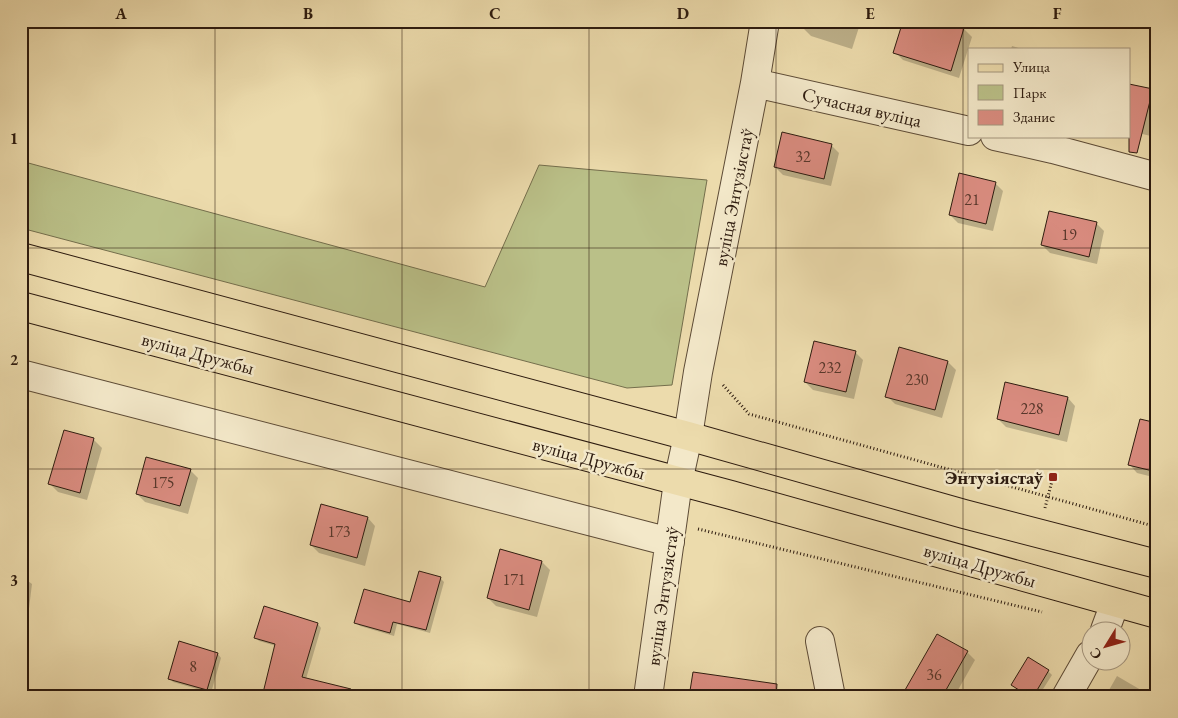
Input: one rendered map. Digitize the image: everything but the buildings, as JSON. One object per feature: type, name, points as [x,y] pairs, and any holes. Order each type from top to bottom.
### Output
[{"type":"main road","points":[[21,257],[688,436],[964,514],[1157,564]]},
{"type":"main road","name":"вуліца Дружбы","points":[[21,306],[678,482],[1157,614]]},
{"type":"street","name":"вуліца Энтузіястаў","points":[[648,697],[680,534],[678,482],[755,83],[765,21]]},
{"type":"street","name":"Сучасная вуліца","points":[[755,83],[968,131]]},
{"type":"street","points":[[1004,138],[1157,177]]},
{"type":"street","points":[[21,374],[680,534]]},
{"type":"street","points":[[1109,620],[1115,603]]},
{"type":"street","points":[[820,642],[831,697]]},
{"type":"street","points":[[1066,697],[1081,670]]},
{"type":"path","points":[[698,372],[714,374],[749,414],[1157,527]]},
{"type":"path","points":[[680,534],[1046,613]]},
{"type":"green space","points":[[21,161],[485,287],[539,165],[707,180],[672,385],[627,388],[21,228]]},
{"type":"place","name":"Энтузіястаў","points":[[1053,477]]}]
